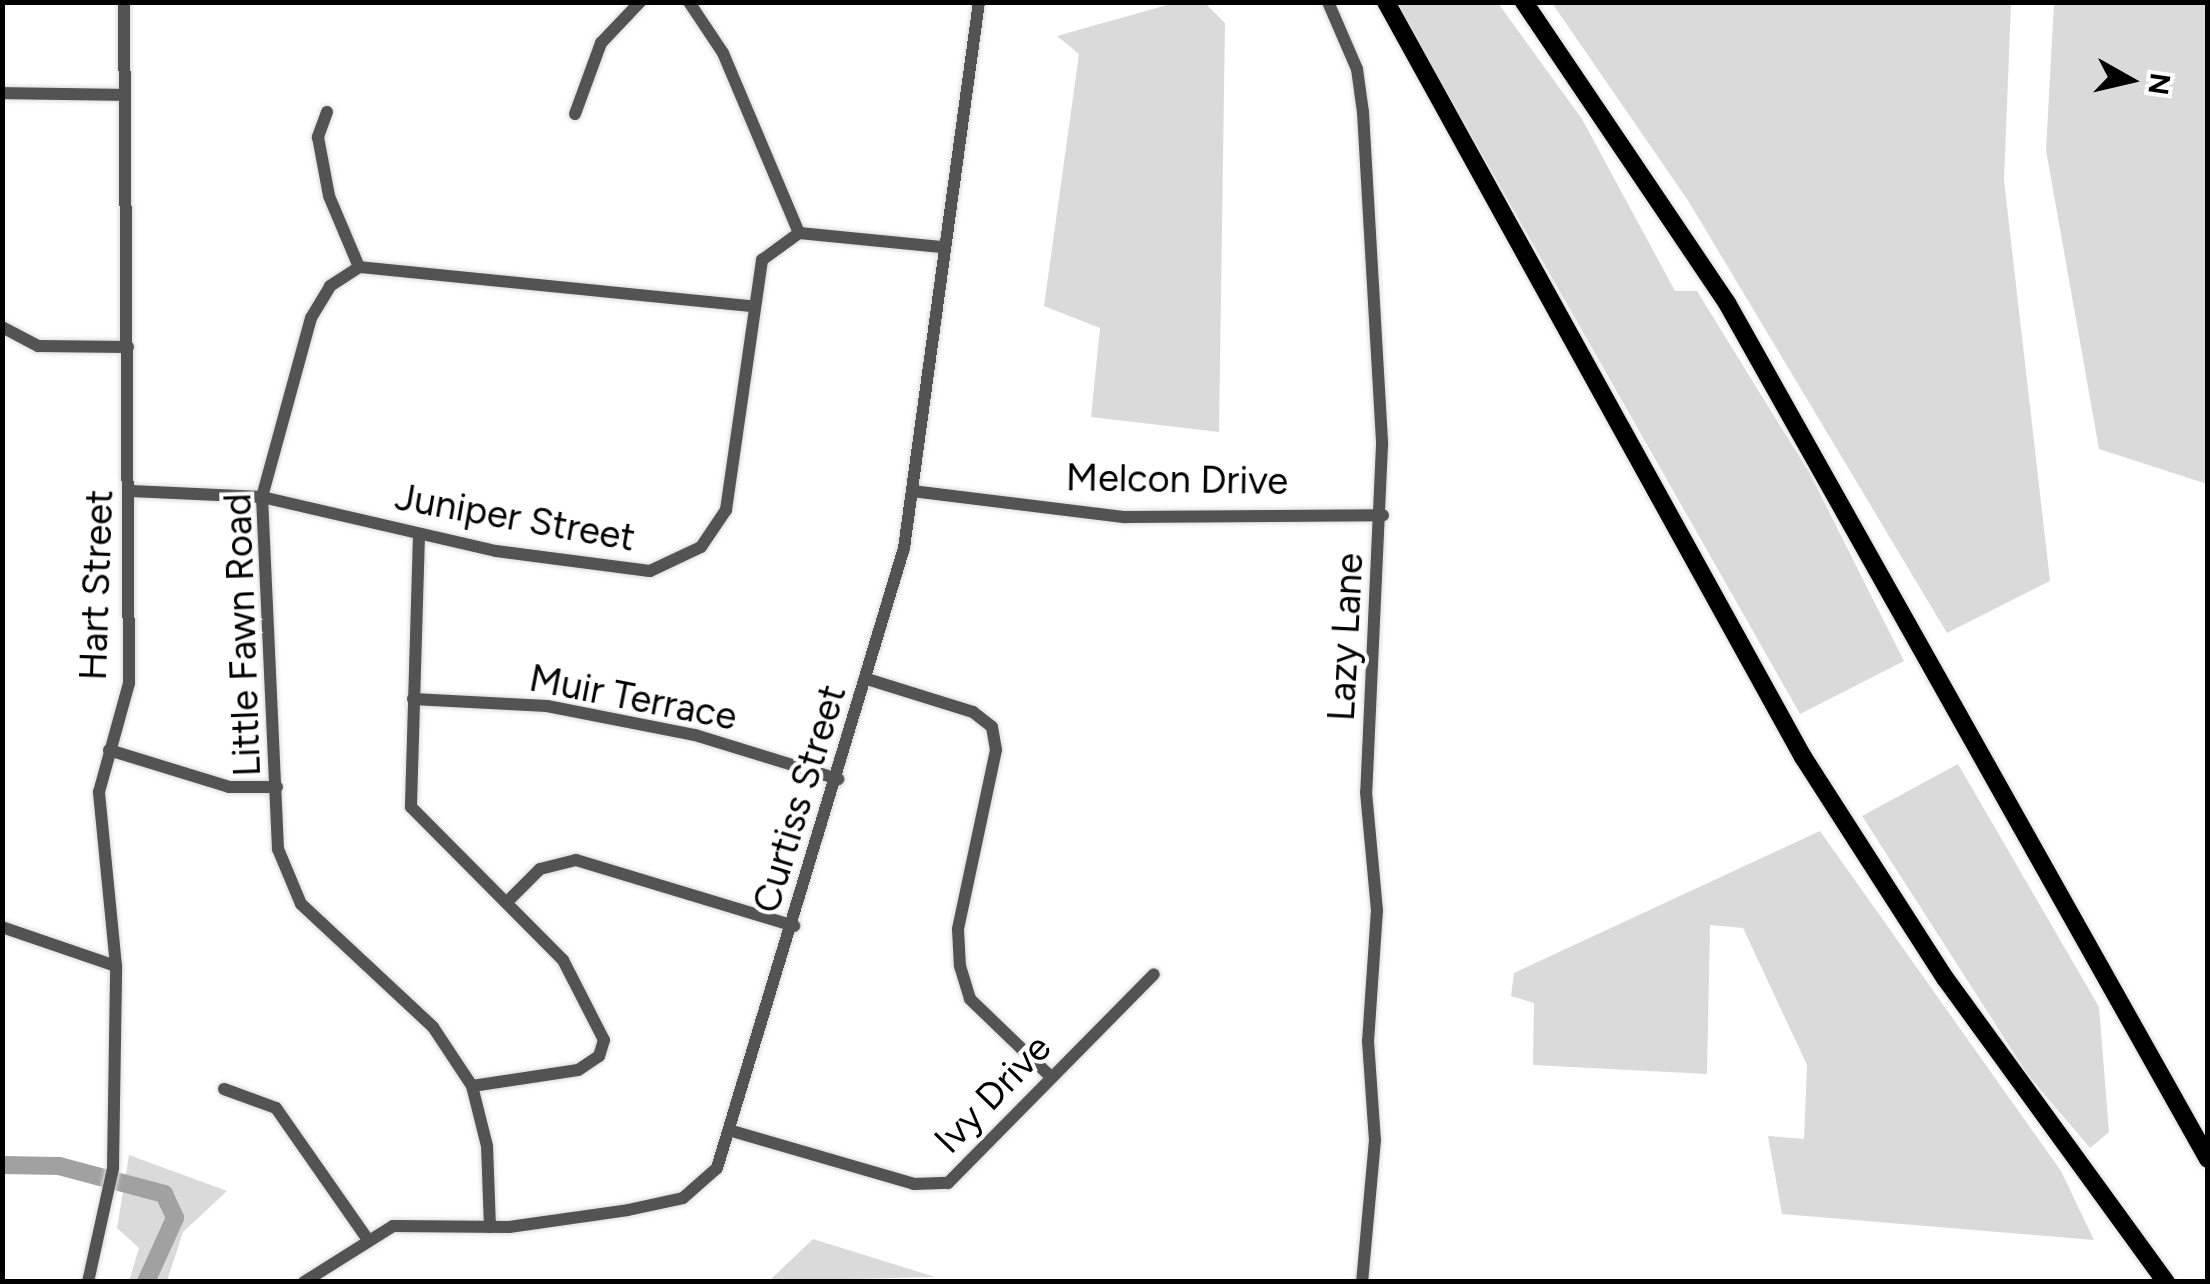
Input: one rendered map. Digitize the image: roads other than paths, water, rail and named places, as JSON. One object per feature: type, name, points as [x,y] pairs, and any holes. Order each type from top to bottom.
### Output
[{"type":"highway","points":[[1386,2],[1812,772],[1964,1005],[2166,1282]]},
{"type":"highway","points":[[1524,2],[1727,303],[2208,1160]]},
{"type":"street","name":"Hart Street","points":[[88,1282],[113,1168],[116,966],[100,842],[109,750],[129,682],[131,491],[124,2]]},
{"type":"street","points":[[575,114],[601,43],[640,2]]},
{"type":"street","points":[[689,2],[723,54],[798,233],[941,247]]},
{"type":"street","name":"Curtiss Street","points":[[304,1282],[366,1237],[404,1225],[490,1226],[683,1198],[708,1180],[732,1130],[838,780],[867,679],[912,491],[941,247],[979,2]]},
{"type":"street","name":"Lazy Lane","points":[[1328,2],[1357,69],[1363,112],[1383,515],[1366,792],[1377,910],[1368,1041],[1375,1140],[1362,1282]]},
{"type":"street","points":[[2,93],[124,95]]},
{"type":"street","points":[[327,112],[318,137],[330,196],[359,267],[750,306]]},
{"type":"street","name":"Juniper Street","points":[[131,491],[262,497],[420,536],[650,571],[701,547],[726,510],[750,306],[762,260],[798,233]]},
{"type":"street","name":"Little Fawn Road","points":[[359,267],[330,286],[310,318],[262,497],[278,849],[301,904],[433,1027],[472,1086],[487,1146],[490,1226]]},
{"type":"street","points":[[2,326],[38,346],[128,347]]},
{"type":"street","name":"Melcon Drive","points":[[912,491],[1125,517],[1383,515]]},
{"type":"street","points":[[420,536],[411,807],[511,898],[563,960],[604,1040],[599,1056],[578,1070],[472,1086]]},
{"type":"street","points":[[867,679],[973,712],[992,727],[996,750],[958,928],[960,966],[970,999],[1050,1077]]},
{"type":"street","name":"Muir Terrace","points":[[413,698],[547,706],[694,735],[838,780]]},
{"type":"street","points":[[109,750],[229,787],[277,786]]},
{"type":"street","points":[[511,898],[540,869],[576,860],[794,926]]},
{"type":"street","points":[[2,927],[116,966]]},
{"type":"street","name":"Ivy Drive","points":[[732,1130],[914,1184],[948,1183],[1154,974]]},
{"type":"street","points":[[224,1089],[250,1093],[288,1121],[366,1237]]},
{"type":"waterway","points":[[2,1165],[59,1166],[164,1194],[175,1218],[146,1282]]}]
